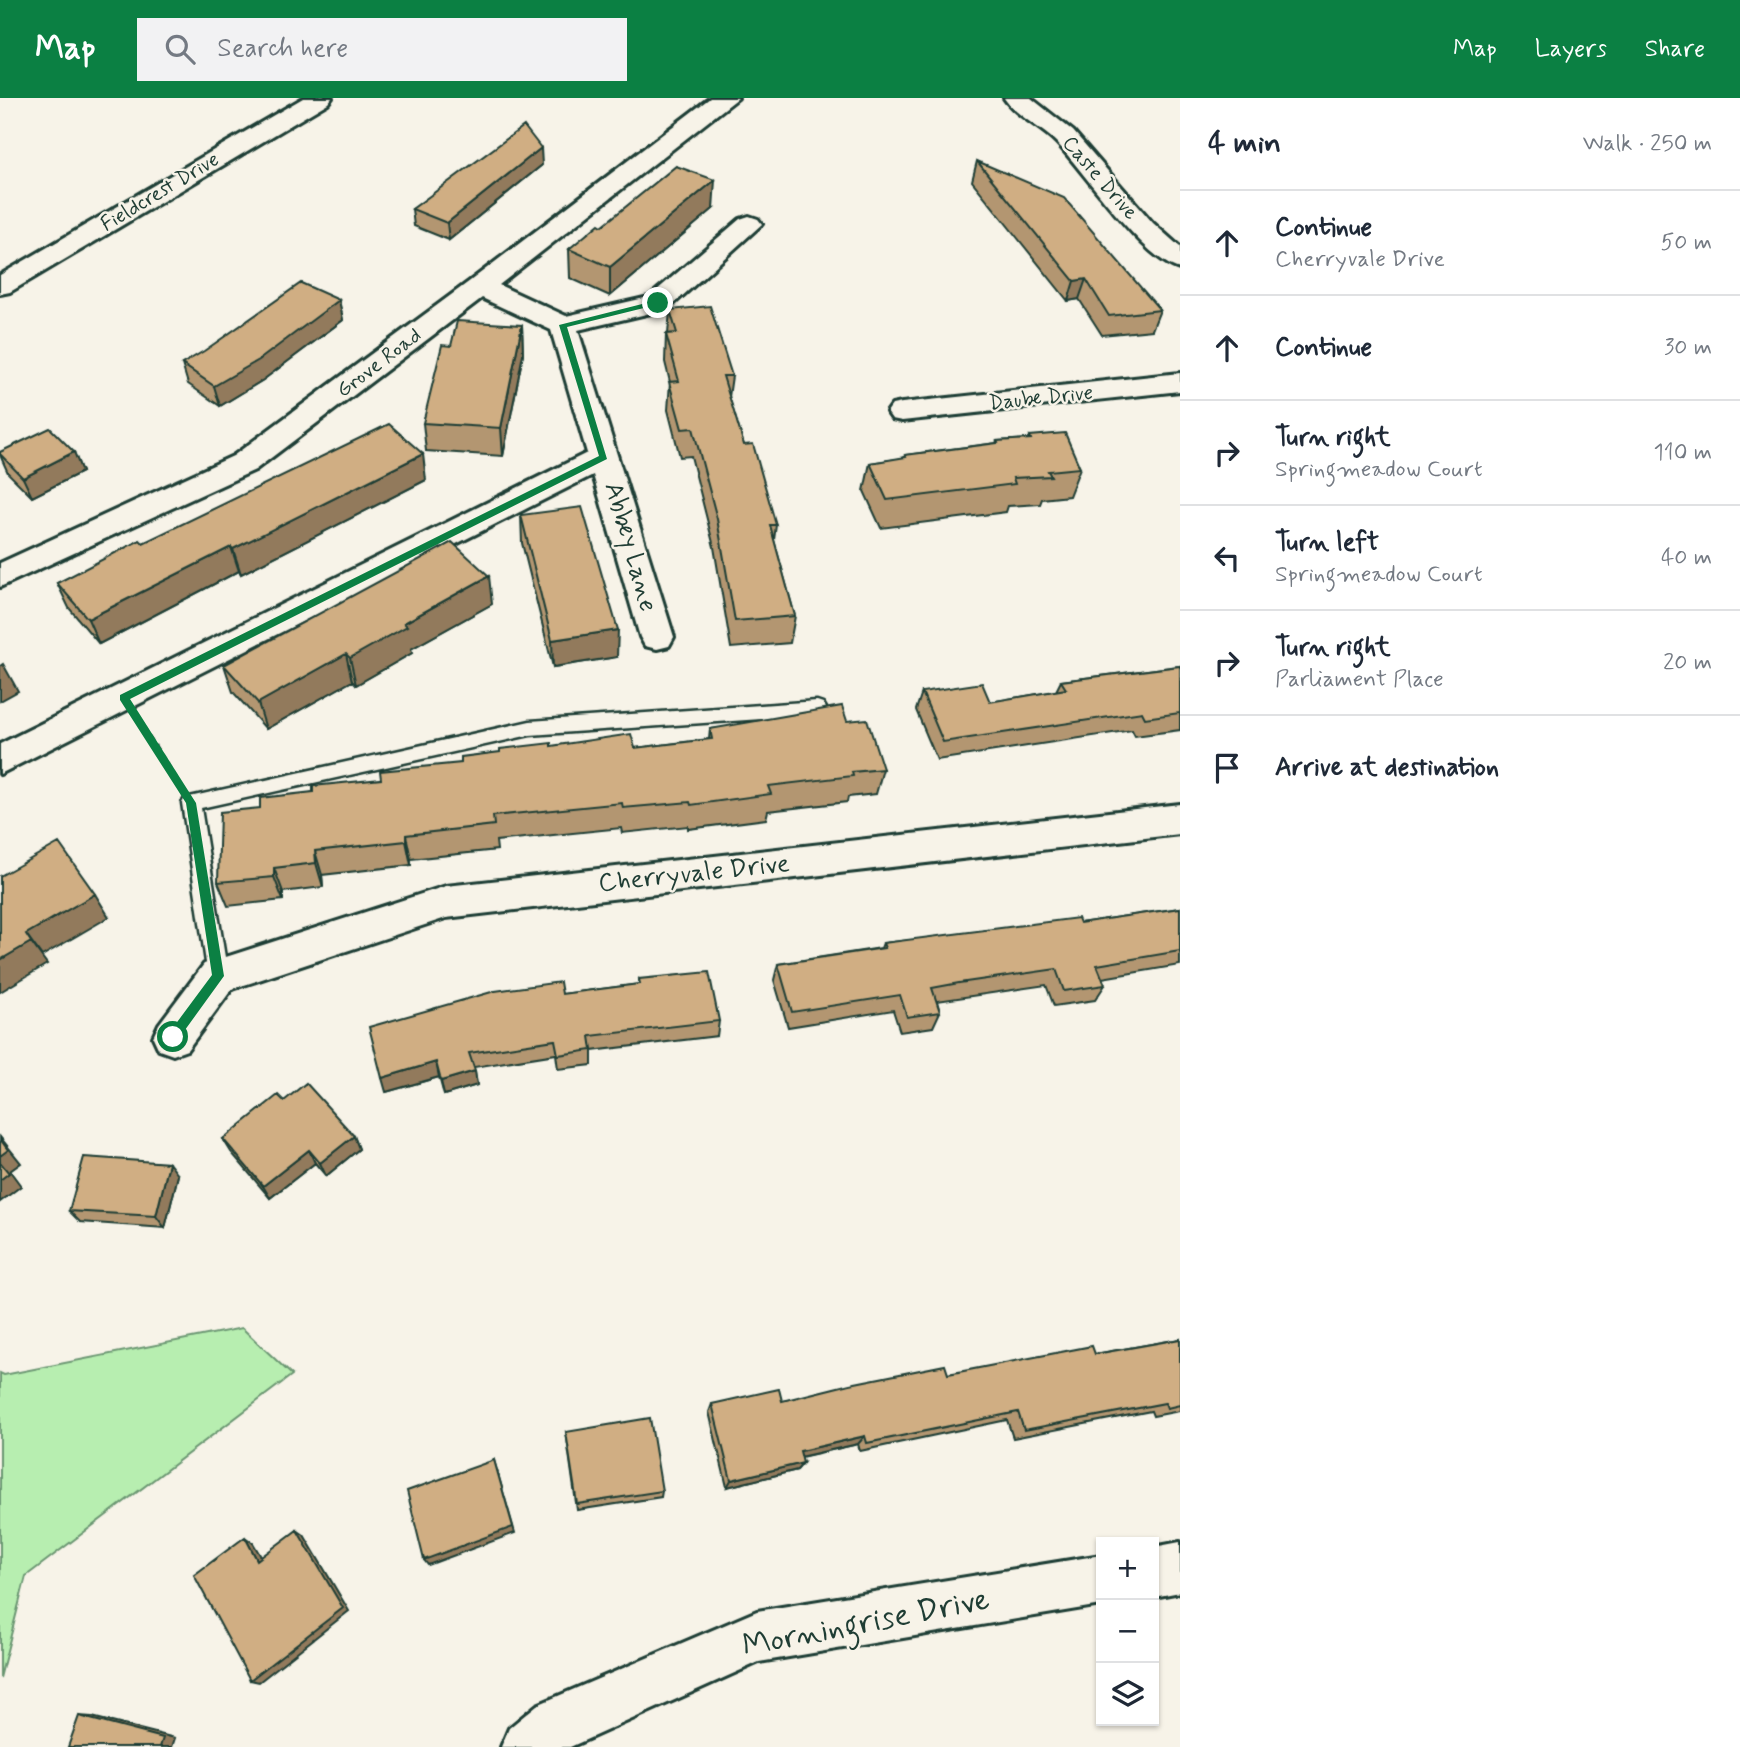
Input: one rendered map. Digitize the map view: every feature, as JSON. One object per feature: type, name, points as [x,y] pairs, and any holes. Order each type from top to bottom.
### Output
[{"type":"street","name":"Fieldcrest Drive","points":[[0,286],[320,98]]},
{"type":"street","name":"Grove Road","points":[[0,576],[244,463],[480,287],[704,111],[726,98]]},
{"type":"street","name":"Caste Drive","points":[[1016,98],[1064,136],[1144,229],[1180,261]]},
{"type":"street","points":[[480,287],[563,325],[658,303],[749,224]]},
{"type":"street","name":"Abbey Lane","points":[[563,325],[657,636]]},
{"type":"street","name":"Daube Drive","points":[[902,412],[1180,382]]},
{"type":"street","points":[[0,760],[604,457]]},
{"type":"street","name":"Cherryvale Drive","points":[[218,976],[446,902],[1180,819]]},
{"type":"street","points":[[173,1037],[218,976]]},
{"type":"street","points":[[1159,1571],[1180,1567]]},
{"type":"street","name":"Morningrise Drive","points":[[528,1747],[556,1724],[757,1637],[1096,1581]]},
{"type":"lane","points":[[218,976],[191,803],[530,728],[817,708]]},
{"type":"path","points":[[124,698],[191,803]]},
{"type":"green space","points":[[242,1328],[292,1375],[26,1576],[0,1678],[0,1373],[4,1375]]},
{"type":"building","points":[[524,126],[541,148],[447,223],[412,209]]},
{"type":"building","points":[[977,161],[1064,198],[1160,310],[1109,316],[1086,279],[1074,281]]},
{"type":"building","points":[[676,166],[715,180],[610,267],[569,249],[599,224],[602,226]]},
{"type":"building","points":[[301,283],[339,300],[259,360],[214,386],[182,364],[204,351]]},
{"type":"building","points":[[710,306],[732,376],[723,376],[744,445],[753,444],[776,525],[770,525],[795,616],[735,621],[717,519],[693,428],[682,429],[669,382],[679,381],[666,334],[677,333],[670,310]]},
{"type":"building","points":[[457,321],[522,325],[501,428],[423,423],[442,345],[451,346]]},
{"type":"building","points":[[389,424],[423,454],[88,619],[57,583],[140,540],[143,543]]},
{"type":"building","points":[[50,428],[74,452],[23,478],[0,452]]},
{"type":"building","points":[[1065,433],[1080,468],[1048,471],[1051,476],[1013,478],[1015,484],[887,500],[870,463],[906,457],[905,455]]},
{"type":"building","points":[[582,507],[618,630],[552,640],[521,515]]},
{"type":"building","points":[[452,542],[489,576],[404,623],[407,626],[350,658],[346,654],[258,703],[224,665]]},
{"type":"building","points":[[1180,666],[1180,713],[1145,718],[1142,712],[943,742],[922,692],[982,683],[990,702],[1066,689],[1061,681]]},
{"type":"building","points":[[842,706],[847,721],[867,719],[883,769],[852,772],[853,776],[768,786],[771,794],[691,805],[690,802],[623,808],[622,803],[493,816],[494,825],[406,835],[406,841],[315,851],[316,863],[274,868],[274,877],[218,882],[220,812],[260,808],[260,798],[313,792],[313,786],[381,779],[380,771],[461,763],[461,757],[500,752],[500,749],[551,743],[551,746],[631,734],[635,748],[712,739],[710,729]]},
{"type":"building","points":[[59,843],[95,894],[26,934],[31,942],[0,960],[0,876]]},
{"type":"building","points":[[1180,908],[1180,951],[1097,965],[1105,985],[1064,991],[1056,969],[959,983],[932,988],[940,1012],[907,1017],[900,995],[792,1012],[778,964],[885,948],[883,943],[1078,918],[1080,923]]},
{"type":"building","points":[[709,972],[719,1021],[590,1036],[592,1050],[558,1055],[555,1040],[469,1053],[475,1071],[441,1081],[436,1062],[382,1078],[369,1027],[495,991],[560,982],[562,994],[640,984],[639,979]]},
{"type":"building","points":[[306,1083],[354,1136],[320,1163],[309,1150],[263,1186],[223,1139],[278,1095],[284,1101]]},
{"type":"building","points":[[0,1139],[8,1150],[0,1156]]},
{"type":"building","points":[[84,1157],[169,1163],[156,1216],[69,1211]]},
{"type":"building","points":[[0,1162],[9,1173],[0,1180]]},
{"type":"building","points":[[1180,1339],[1180,1405],[1167,1408],[1165,1403],[1024,1430],[1018,1412],[867,1443],[865,1436],[800,1451],[803,1463],[731,1480],[712,1404],[779,1389],[782,1401],[945,1365],[948,1374],[1092,1346],[1095,1354]]},
{"type":"building","points":[[650,1418],[662,1491],[577,1504],[566,1432]]},
{"type":"building","points":[[494,1460],[513,1527],[424,1560],[407,1491]]},
{"type":"building","points":[[297,1530],[343,1608],[250,1680],[194,1575],[245,1537],[257,1560]]},
{"type":"building","points":[[79,1716],[163,1738],[160,1747],[68,1747]]},
{"type":"route","points":[[173,1037],[218,976],[191,803],[124,698],[604,457],[563,325],[658,303]]}]
